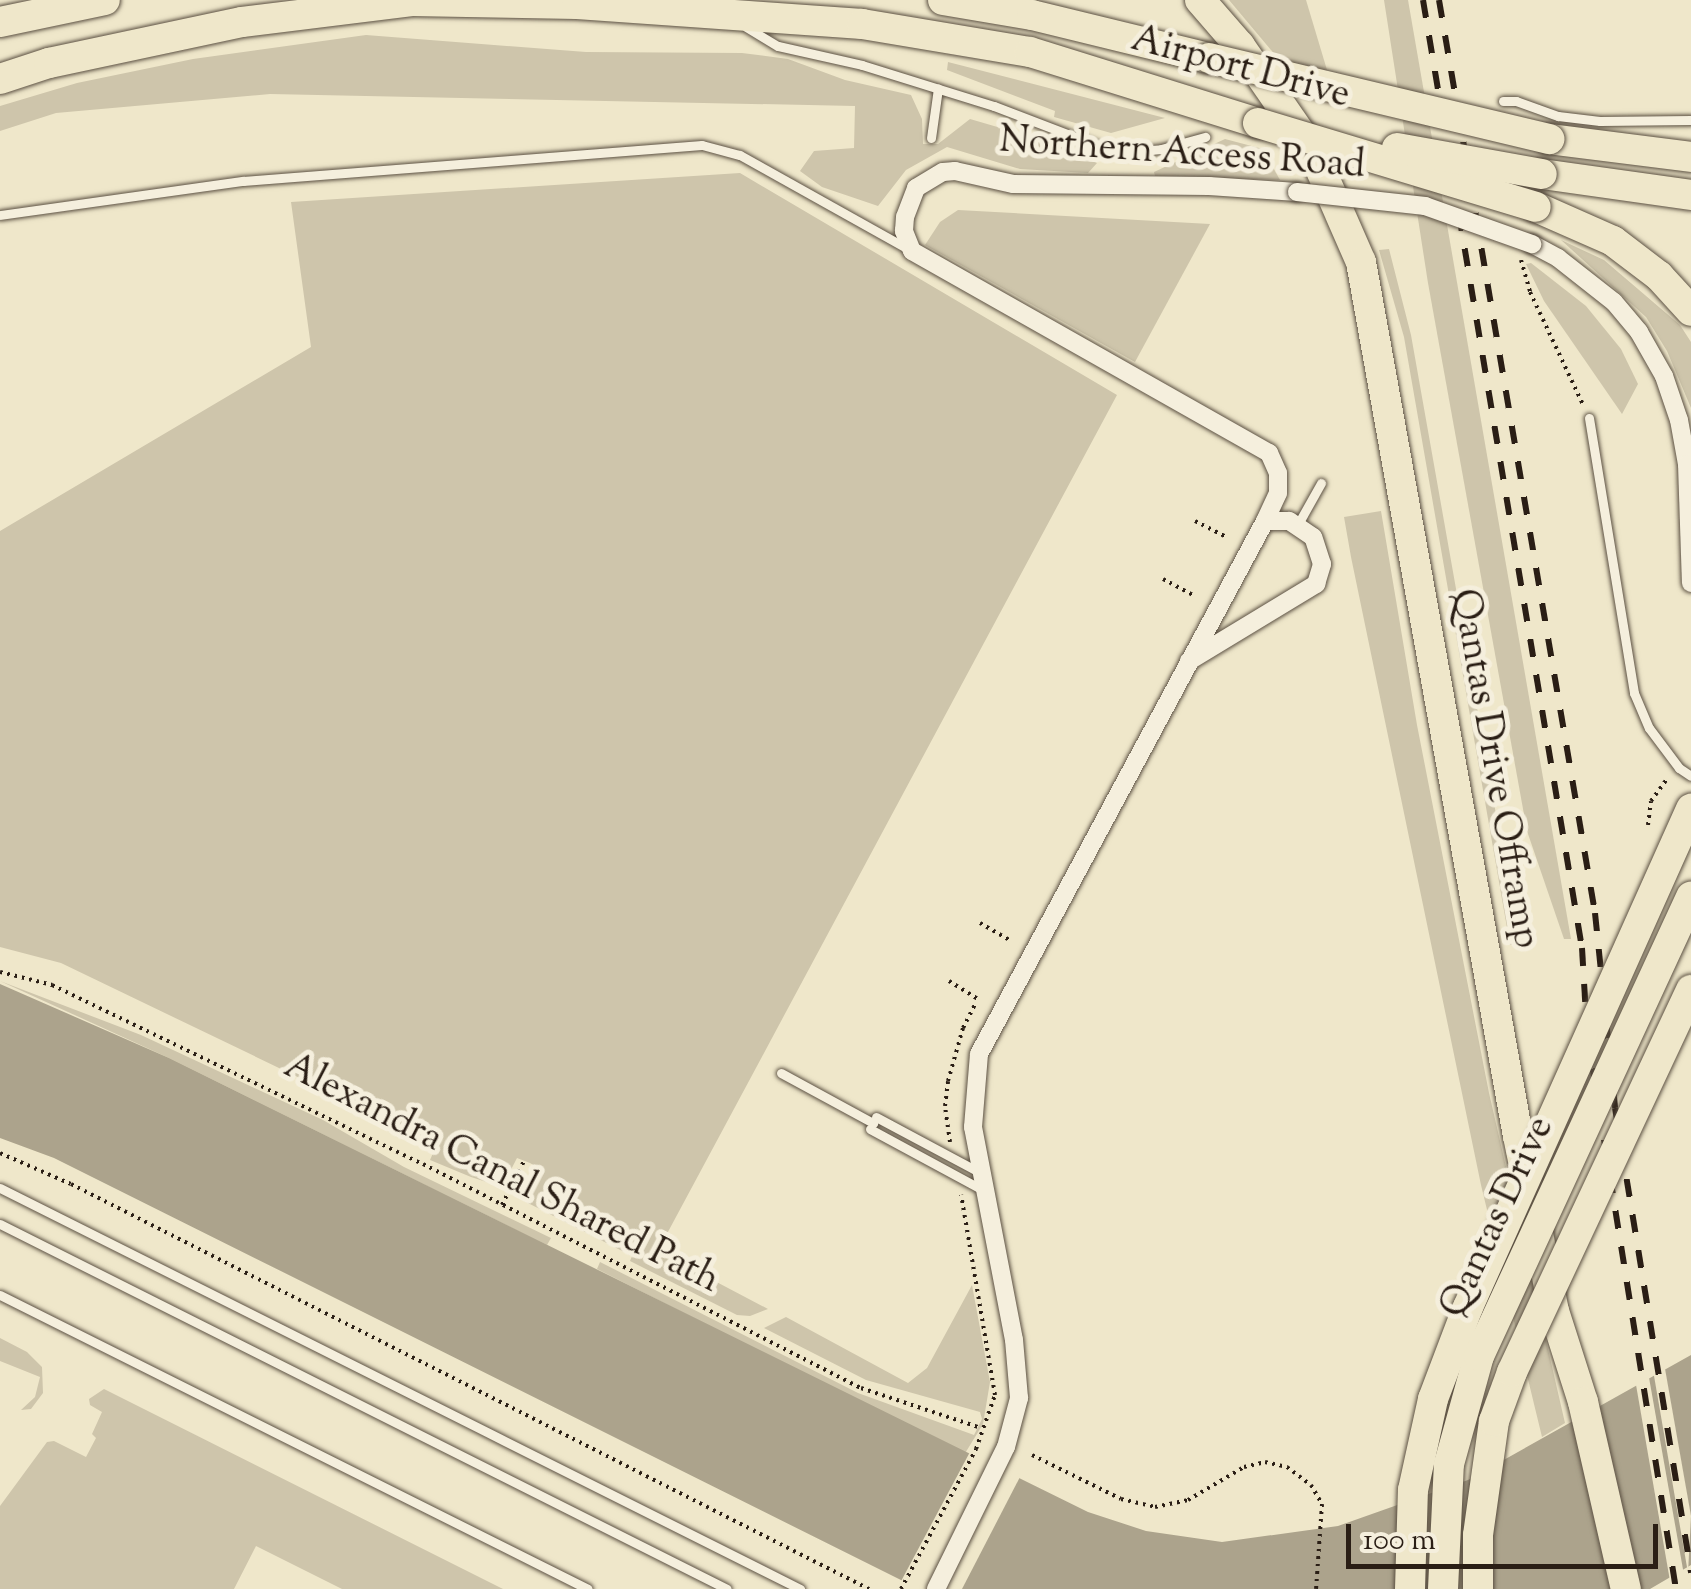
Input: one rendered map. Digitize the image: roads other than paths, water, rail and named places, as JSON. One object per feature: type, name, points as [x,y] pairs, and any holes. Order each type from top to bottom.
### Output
[{"type":"highway","points":[[0,22],[104,0]]},
{"type":"highway","name":"Airport Drive","points":[[943,0],[1032,15],[1548,139],[1691,157]]},
{"type":"highway","name":"Qantas Drive Offramp","points":[[1200,0],[1240,46],[1312,150],[1361,262],[1518,1136],[1554,1312],[1583,1402],[1626,1589]]},
{"type":"highway","name":"Airport Drive","points":[[0,79],[49,63],[242,22],[412,1],[578,4],[862,24],[1030,52],[1258,123],[1542,174],[1691,195]]},
{"type":"highway","points":[[1258,123],[1536,208],[1613,241],[1659,276],[1691,311]]},
{"type":"highway","points":[[1410,1589],[1414,1490],[1433,1398],[1468,1307],[1691,809]]},
{"type":"highway","name":"Qantas Drive","points":[[1443,1589],[1449,1464],[1479,1356],[1691,897]]},
{"type":"highway","name":"Qantas Drive","points":[[1478,1589],[1478,1535],[1494,1421],[1512,1372],[1691,990]]},
{"type":"street","name":"Northern Access Road","points":[[912,251],[904,231],[909,204],[916,188],[943,172],[970,172],[1014,184],[1209,186],[1425,206],[1532,244],[1558,258],[1614,302],[1639,332],[1664,376],[1679,420],[1686,464],[1691,583]]},
{"type":"street","points":[[912,251],[1268,453],[1276,462],[1278,493],[986,1038],[972,1106],[1019,1376],[1016,1418],[1000,1460],[936,1589]]},
{"type":"street","points":[[1184,664],[1316,584],[1321,554],[1313,537],[1298,524],[1265,521]]},
{"type":"lane","points":[[722,14],[778,46],[938,88],[1104,148],[1161,149],[1205,137]]},
{"type":"lane","points":[[931,138],[938,88]]},
{"type":"lane","points":[[1503,101],[1516,101],[1558,116],[1600,121],[1691,120]]},
{"type":"lane","points":[[0,215],[243,181],[702,145],[740,155],[912,251]]},
{"type":"lane","points":[[1589,418],[1634,694],[1648,728],[1679,768],[1691,776]]},
{"type":"lane","points":[[1298,524],[1322,483]]},
{"type":"lane","points":[[781,1073],[984,1182]]},
{"type":"lane","points":[[873,1123],[984,1182]]},
{"type":"lane","points":[[0,1188],[800,1589]]},
{"type":"lane","points":[[0,1224],[728,1589]]},
{"type":"lane","points":[[0,1295],[588,1589]]},
{"type":"railway","points":[[1423,0],[1582,948],[1587,1033],[1676,1589]]},
{"type":"railway","points":[[1439,0],[1595,913],[1615,1108],[1691,1573]]}]
